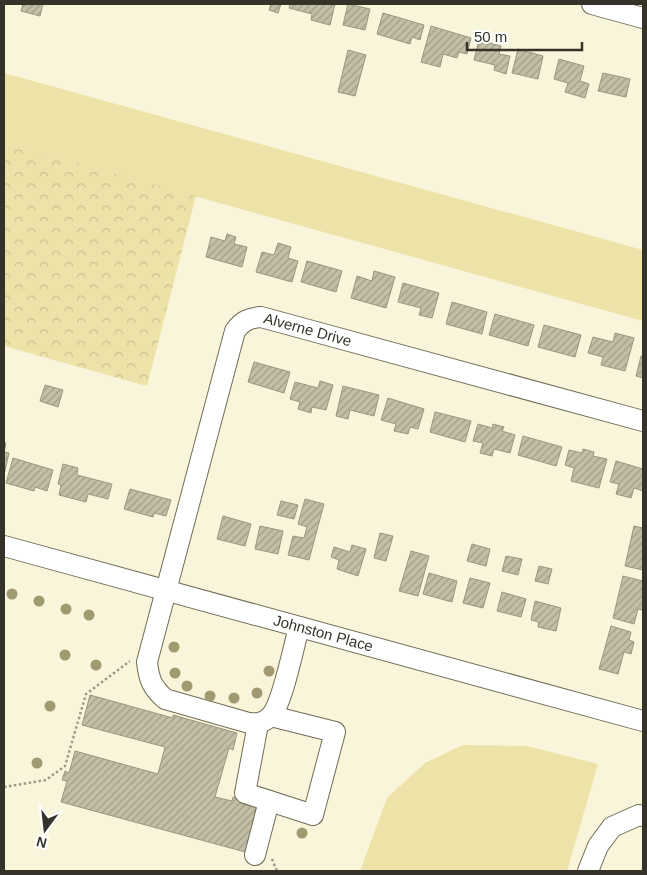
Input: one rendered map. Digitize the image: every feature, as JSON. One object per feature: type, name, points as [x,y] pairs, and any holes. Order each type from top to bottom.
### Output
[{"type":"street","points":[[592,4],[643,18]]},
{"type":"street","name":"Alverne Drive","points":[[167,591],[235,331],[241,322],[251,318],[261,317],[643,421]]},
{"type":"street","name":"Johnston Place","points":[[4,546],[643,721]]},
{"type":"street","points":[[167,591],[147,662],[149,676],[154,689],[165,699],[248,723],[265,720],[335,732],[313,815],[245,793],[265,720],[278,703],[299,627]]},
{"type":"street","points":[[255,854],[269,801]]},
{"type":"street","points":[[588,871],[598,846],[612,826],[643,816]]},
{"type":"path","points":[[4,787],[46,780],[65,766],[86,694],[134,659]]},
{"type":"green space","points":[[4,73],[643,250],[643,321],[4,143]]},
{"type":"green space","points":[[4,143],[196,196],[147,386],[4,346]]},
{"type":"green space","points":[[463,745],[527,746],[598,764],[567,871],[360,871],[387,798],[425,763]]},
{"type":"building","points":[[23,4],[43,4],[40,16],[21,11]]},
{"type":"building","points":[[271,4],[281,4],[278,13],[269,10]]},
{"type":"building","points":[[290,4],[335,4],[330,25],[311,20],[312,14],[289,8]]},
{"type":"building","points":[[348,4],[370,9],[365,30],[343,25]]},
{"type":"building","points":[[383,13],[424,25],[420,40],[412,37],[410,44],[377,34]]},
{"type":"building","points":[[431,26],[471,38],[467,54],[459,52],[457,58],[443,54],[440,67],[421,62]]},
{"type":"building","points":[[479,40],[501,46],[499,54],[510,56],[506,74],[494,70],[495,65],[474,60]]},
{"type":"building","points":[[518,49],[543,56],[538,79],[512,73]]},
{"type":"building","points":[[348,50],[366,55],[355,96],[338,92]]},
{"type":"building","points":[[559,59],[584,66],[580,81],[589,84],[585,98],[565,92],[568,83],[554,79]]},
{"type":"building","points":[[603,73],[630,79],[626,97],[598,91]]},
{"type":"building","points":[[227,234],[236,237],[234,244],[247,247],[242,267],[206,257],[211,237],[225,241]]},
{"type":"building","points":[[278,243],[291,247],[288,258],[298,261],[292,282],[256,272],[262,252],[274,255]]},
{"type":"building","points":[[307,261],[342,271],[336,292],[301,282]]},
{"type":"building","points":[[374,271],[395,277],[386,308],[351,298],[357,276],[372,281]]},
{"type":"building","points":[[403,283],[439,293],[432,318],[419,315],[421,308],[398,302]]},
{"type":"building","points":[[452,302],[487,312],[482,334],[446,324]]},
{"type":"building","points":[[495,314],[534,325],[528,346],[489,335]]},
{"type":"building","points":[[544,325],[581,335],[575,357],[538,347]]},
{"type":"building","points":[[615,333],[634,338],[625,371],[601,365],[603,357],[588,353],[593,337],[613,342]]},
{"type":"building","points":[[641,356],[643,356],[643,378],[636,376]]},
{"type":"building","points":[[254,362],[290,372],[284,393],[248,382]]},
{"type":"building","points":[[320,381],[333,385],[326,410],[312,407],[311,413],[298,409],[300,402],[290,399],[295,382],[318,388]]},
{"type":"building","points":[[45,385],[63,390],[58,407],[40,401]]},
{"type":"building","points":[[343,386],[379,395],[374,416],[350,410],[348,419],[336,416]]},
{"type":"building","points":[[388,398],[424,409],[418,429],[410,427],[408,434],[394,431],[396,424],[381,420]]},
{"type":"building","points":[[435,412],[471,421],[465,442],[430,432]]},
{"type":"building","points":[[478,424],[492,428],[493,424],[504,427],[502,431],[515,435],[510,453],[494,449],[492,456],[480,453],[483,443],[473,441]]},
{"type":"building","points":[[523,436],[562,447],[556,466],[518,455]]},
{"type":"building","points":[[583,449],[594,452],[593,456],[607,459],[599,488],[571,481],[574,468],[565,465],[569,450],[582,453]]},
{"type":"building","points":[[4,452],[9,453],[4,475]]},
{"type":"building","points":[[13,458],[53,470],[47,491],[35,487],[34,491],[6,483]]},
{"type":"building","points":[[616,461],[643,469],[643,491],[634,488],[631,498],[616,494],[619,484],[610,482]]},
{"type":"building","points":[[63,464],[78,468],[77,475],[112,484],[108,499],[88,494],[86,502],[59,495],[61,485],[58,484]]},
{"type":"building","points":[[130,489],[171,500],[166,516],[154,513],[153,517],[124,509]]},
{"type":"building","points":[[305,499],[324,504],[309,560],[288,555],[293,536],[304,538],[307,527],[298,524]]},
{"type":"building","points":[[281,501],[298,505],[294,519],[277,515]]},
{"type":"building","points":[[223,516],[251,524],[245,546],[217,539]]},
{"type":"building","points":[[260,526],[283,531],[278,554],[255,549]]},
{"type":"building","points":[[634,526],[643,528],[643,570],[625,566]]},
{"type":"building","points":[[380,533],[393,536],[386,561],[374,558]]},
{"type":"building","points":[[472,544],[490,549],[486,566],[467,561]]},
{"type":"building","points":[[352,545],[366,549],[358,576],[337,569],[339,560],[331,557],[334,547],[350,552]]},
{"type":"building","points":[[411,551],[429,556],[418,596],[399,591]]},
{"type":"building","points":[[506,556],[522,559],[518,575],[502,571]]},
{"type":"building","points":[[539,566],[552,569],[548,584],[535,581]]},
{"type":"building","points":[[429,573],[457,581],[452,602],[423,594]]},
{"type":"building","points":[[623,576],[643,581],[642,610],[638,609],[634,624],[613,618]]},
{"type":"building","points":[[470,578],[490,583],[483,608],[463,603]]},
{"type":"building","points":[[502,592],[526,599],[521,617],[497,611]]},
{"type":"building","points":[[535,601],[561,608],[556,631],[538,627],[539,622],[531,620]]},
{"type":"building","points":[[611,626],[631,632],[629,640],[634,642],[631,654],[624,652],[618,674],[599,669]]},
{"type":"building","points":[[90,695],[237,733],[233,750],[229,748],[215,797],[232,801],[233,797],[241,799],[240,803],[261,809],[249,853],[61,802],[67,781],[62,780],[65,771],[69,773],[75,751],[158,774],[165,747],[82,725]]}]
